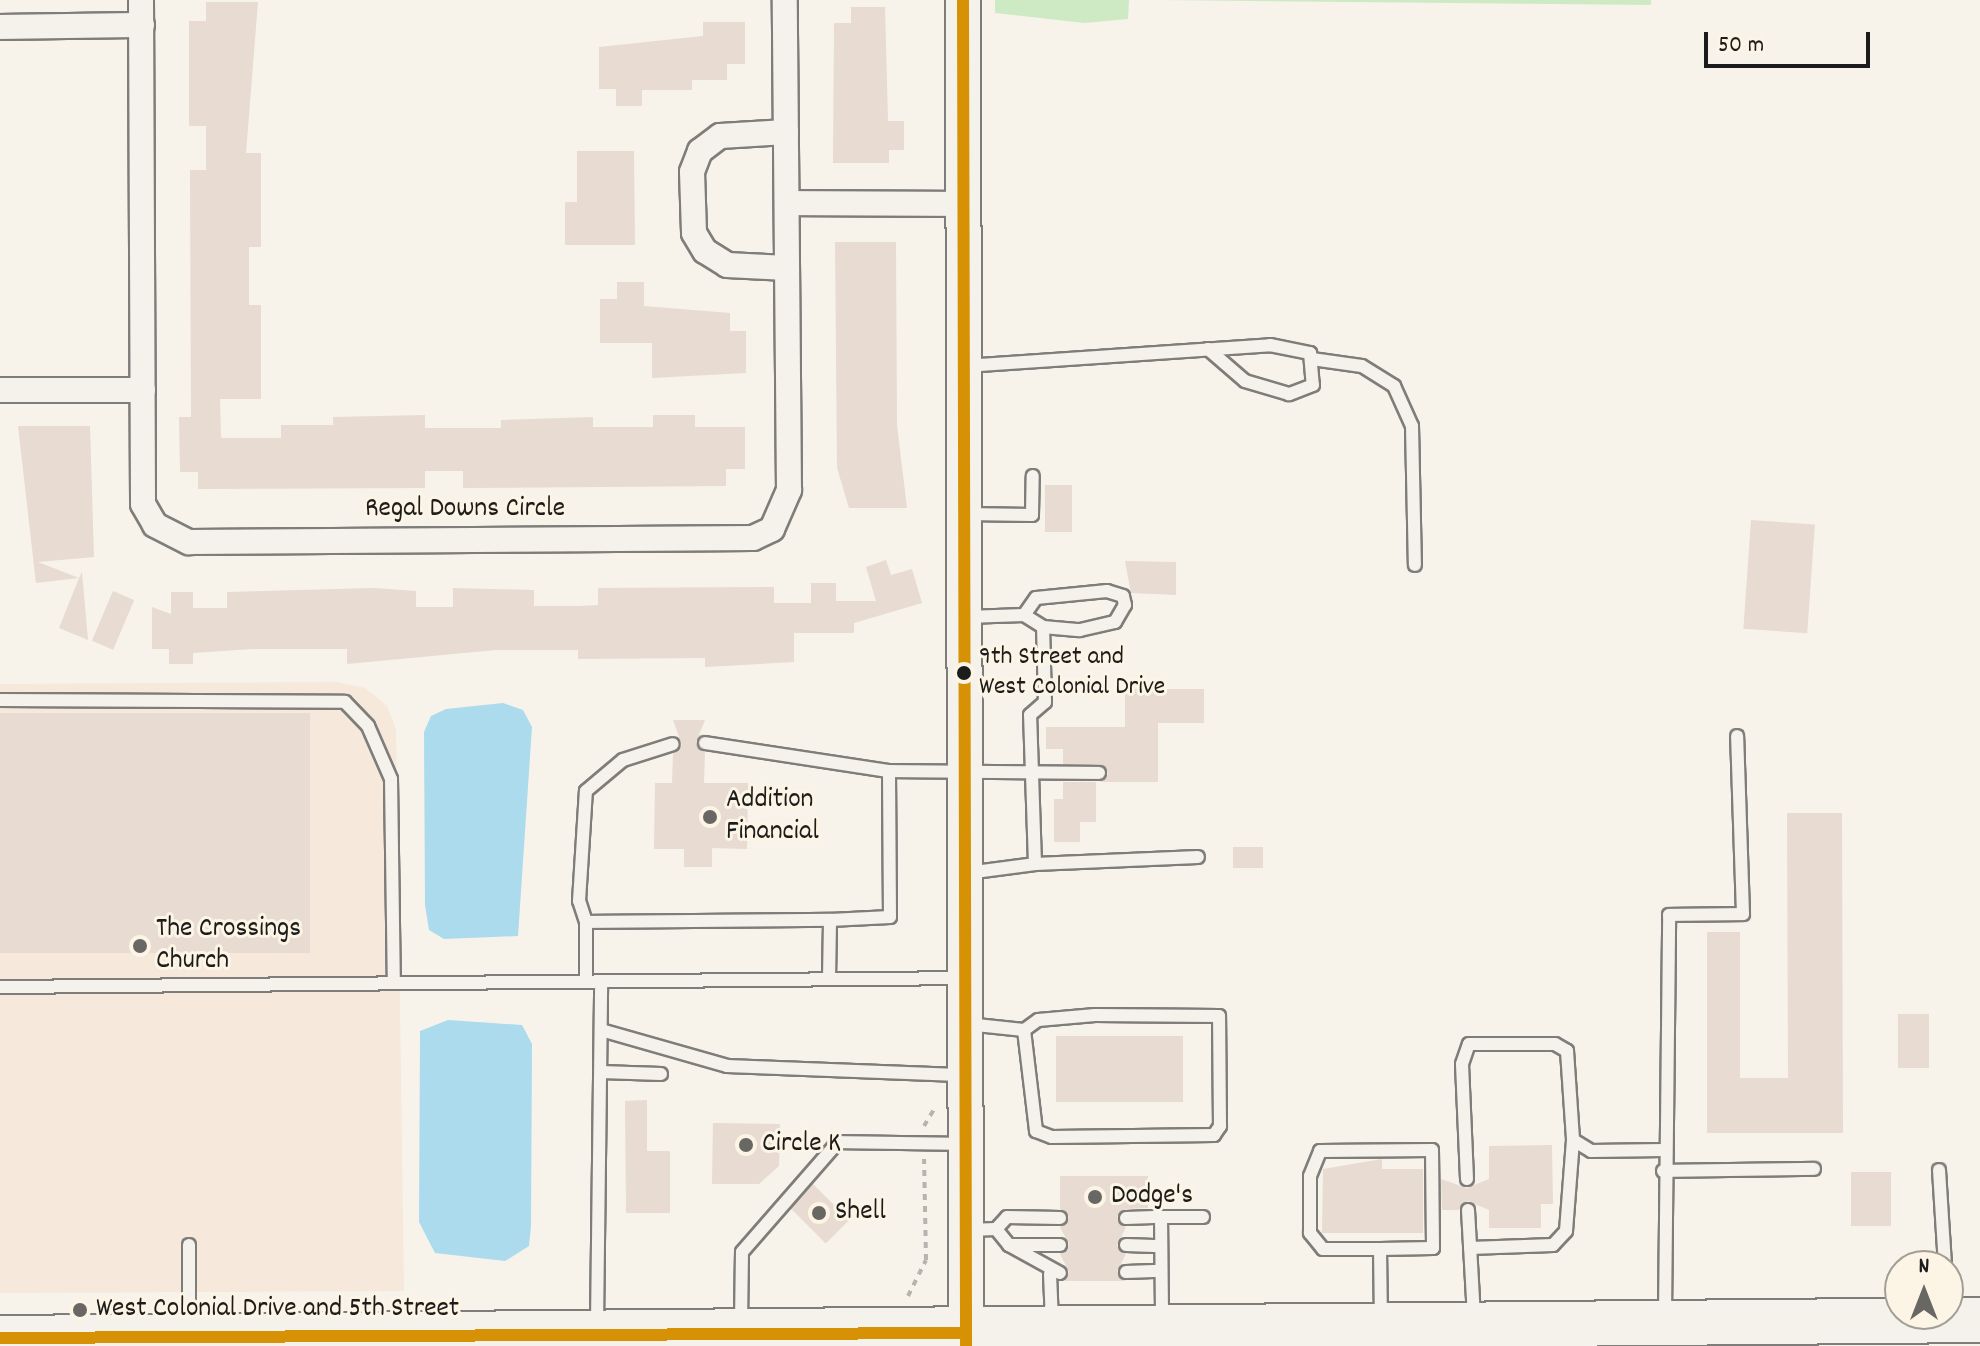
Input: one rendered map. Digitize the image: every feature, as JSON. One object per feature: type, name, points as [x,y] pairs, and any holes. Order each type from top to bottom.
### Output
[{"type":"highway","points":[[0,1338],[296,1341],[741,1334],[966,1340],[1053,1333],[1381,1329],[1668,1336],[1884,1323]]},
{"type":"street","name":"Regal Downs Circle","points":[[141,0],[143,504],[155,525],[189,542],[753,538],[772,529],[789,490],[785,0]]},
{"type":"street","points":[[963,0],[966,1144],[981,1229],[966,1340]]},
{"type":"street","points":[[0,27],[142,25]]},
{"type":"street","points":[[786,132],[720,136],[700,151],[692,172],[694,233],[705,251],[727,265],[787,268]]},
{"type":"street","points":[[787,203],[962,204]]},
{"type":"street","points":[[0,390],[143,390]]},
{"type":"lane","points":[[965,366],[1208,349],[1270,345],[1310,353],[1313,385],[1289,394],[1245,381],[1208,349]]},
{"type":"lane","points":[[1312,359],[1362,366],[1394,386],[1412,426],[1415,565]]},
{"type":"lane","points":[[966,514],[1032,515],[1033,476]]},
{"type":"lane","points":[[966,617],[1024,615],[1043,627],[1115,622],[1123,596],[1036,598],[1024,615]]},
{"type":"lane","points":[[1035,864],[1030,715],[1045,702],[1043,627]]},
{"type":"lane","points":[[0,700],[345,702],[368,726],[391,779],[394,983]]},
{"type":"lane","points":[[1668,1336],[1663,1171],[1669,915],[1743,914],[1737,736]]},
{"type":"lane","points":[[705,743],[889,771],[1033,775],[1099,773]]},
{"type":"lane","points":[[586,981],[586,922],[579,901],[586,791],[623,760],[673,744]]},
{"type":"lane","points":[[586,922],[890,917],[889,771]]},
{"type":"lane","points":[[967,874],[1035,864],[1198,857]]},
{"type":"lane","points":[[829,979],[830,920]]},
{"type":"lane","points":[[0,987],[967,978]]},
{"type":"lane","points":[[598,1335],[601,981]]},
{"type":"lane","points":[[967,1024],[1024,1030],[1038,1020],[1095,1015],[1219,1016],[1214,1135],[1052,1137],[1036,1131],[1024,1030]]},
{"type":"lane","points":[[601,1030],[727,1066],[966,1075]]},
{"type":"lane","points":[[1467,1179],[1462,1064],[1469,1044],[1555,1044],[1567,1051],[1573,1140],[1566,1231],[1553,1245],[1470,1248]]},
{"type":"lane","points":[[601,1072],[661,1074]]},
{"type":"lane","points":[[1573,1140],[1591,1151],[1664,1150]]},
{"type":"lane","points":[[741,1334],[742,1252],[838,1142],[966,1144]]},
{"type":"lane","points":[[1432,1150],[1433,1248],[1380,1249],[1323,1249],[1310,1233],[1310,1176],[1320,1151],[1432,1150]]},
{"type":"lane","points":[[1663,1171],[1814,1169]]},
{"type":"lane","points":[[1939,1170],[1944,1250]]},
{"type":"lane","points":[[1468,1210],[1475,1329]]},
{"type":"lane","points":[[981,1229],[1007,1217],[1060,1218]]},
{"type":"lane","points":[[1161,1217],[1162,1332]]},
{"type":"lane","points":[[1126,1218],[1203,1217]]},
{"type":"lane","points":[[981,1229],[1055,1273],[1053,1333]]},
{"type":"lane","points":[[185,1341],[189,1245]]},
{"type":"lane","points":[[1009,1245],[1060,1245]]},
{"type":"lane","points":[[1126,1245],[1161,1246]]},
{"type":"lane","points":[[1380,1249],[1381,1329]]},
{"type":"lane","points":[[1126,1272],[1161,1271]]},
{"type":"path","points":[[894,1302],[914,1292],[924,1274],[924,1120],[936,1106]]},
{"type":"shaded area","points":[[336,682],[365,688],[387,706],[396,729],[404,1291],[0,1293],[0,684]]},
{"type":"green space","points":[[995,0],[1129,0],[1128,19],[1084,23],[995,13]]},
{"type":"green space","points":[[1159,0],[1651,0],[1651,5]]},
{"type":"water","points":[[503,703],[523,710],[532,727],[518,936],[444,939],[429,930],[425,905],[424,732],[431,716],[446,709]]},
{"type":"water","points":[[448,1020],[522,1025],[532,1044],[529,1246],[505,1261],[435,1253],[419,1222],[420,1031]]},
{"type":"building","points":[[206,2],[258,2],[246,153],[261,153],[261,247],[249,247],[249,305],[261,305],[261,399],[220,399],[221,438],[281,438],[281,425],[333,425],[333,417],[425,415],[425,428],[501,428],[501,420],[593,417],[593,427],[653,427],[653,415],[695,415],[695,427],[745,427],[745,469],[726,469],[726,486],[463,488],[463,471],[425,471],[425,488],[198,489],[198,472],[180,472],[179,417],[191,417],[190,170],[206,170],[206,126],[189,126],[189,21],[206,21]]},
{"type":"building","points":[[851,7],[885,7],[888,121],[904,121],[904,150],[889,150],[889,163],[833,163],[834,23],[851,23]]},
{"type":"building","points":[[703,22],[745,22],[745,64],[727,64],[727,80],[692,80],[692,90],[642,90],[642,106],[616,106],[616,89],[599,89],[599,47],[703,36]]},
{"type":"building","points":[[577,151],[634,151],[635,245],[565,245],[565,202],[577,202]]},
{"type":"building","points":[[835,242],[896,242],[897,425],[907,508],[849,508],[837,468]]},
{"type":"building","points":[[617,282],[644,282],[644,306],[730,313],[730,331],[746,331],[746,373],[652,378],[652,343],[600,343],[600,299],[617,299]]},
{"type":"building","points":[[18,426],[90,426],[94,557],[38,562],[79,578],[36,583]]},
{"type":"building","points":[[1045,485],[1072,485],[1072,532],[1045,532]]},
{"type":"building","points":[[1751,520],[1815,524],[1807,633],[1743,629]]},
{"type":"building","points":[[886,560],[891,575],[912,569],[922,603],[854,623],[854,633],[794,633],[794,662],[705,667],[705,658],[578,659],[578,650],[496,650],[347,664],[347,649],[252,649],[193,653],[193,664],[169,664],[169,649],[152,649],[152,607],[171,614],[171,592],[193,592],[193,608],[227,608],[227,592],[374,588],[416,591],[416,607],[453,607],[453,588],[534,590],[534,606],[598,605],[598,588],[774,587],[774,603],[811,603],[811,583],[836,583],[836,601],[876,601],[866,567]]},
{"type":"building","points":[[1125,561],[1176,562],[1176,595],[1131,593]]},
{"type":"building","points":[[82,572],[88,640],[59,628]]},
{"type":"building","points":[[113,591],[134,600],[113,650],[92,641]]},
{"type":"building","points":[[1125,689],[1204,689],[1204,723],[1158,723],[1158,782],[1100,782],[1108,774],[1104,766],[1063,764],[1063,749],[1046,749],[1046,727],[1125,727]]},
{"type":"building","points":[[0,713],[310,713],[310,953],[0,953]]},
{"type":"building","points":[[673,720],[705,720],[696,742],[705,752],[704,783],[748,783],[747,849],[712,848],[712,867],[684,867],[684,849],[654,849],[655,783],[672,783],[673,754],[682,745]]},
{"type":"building","points":[[1063,782],[1096,782],[1096,822],[1080,822],[1080,842],[1054,842],[1054,799],[1063,799]]},
{"type":"building","points":[[1787,813],[1842,813],[1843,1133],[1707,1133],[1707,932],[1740,932],[1740,1078],[1788,1078]]},
{"type":"building","points":[[1233,847],[1263,847],[1263,868],[1233,868]]},
{"type":"building","points":[[1898,1014],[1929,1014],[1929,1068],[1898,1068]]},
{"type":"building","points":[[1056,1036],[1183,1036],[1183,1102],[1056,1102]]},
{"type":"building","points":[[647,1100],[647,1151],[670,1151],[670,1213],[626,1213],[625,1101]]},
{"type":"building","name":"Circle K","points":[[713,1123],[780,1124],[779,1166],[759,1184],[712,1184]]},
{"type":"building","points":[[1552,1145],[1553,1204],[1541,1204],[1541,1228],[1489,1228],[1489,1210],[1468,1201],[1459,1210],[1442,1210],[1441,1179],[1467,1188],[1489,1179],[1489,1146]]},
{"type":"building","points":[[1382,1159],[1382,1169],[1423,1169],[1423,1233],[1322,1233],[1323,1169]]},
{"type":"building","points":[[1851,1172],[1891,1172],[1891,1226],[1851,1226]]},
{"type":"building","points":[[1060,1176],[1148,1176],[1148,1208],[1125,1209],[1117,1217],[1126,1227],[1117,1246],[1126,1254],[1117,1271],[1126,1281],[1064,1281],[1069,1272],[1060,1254],[1069,1244],[1060,1227],[1069,1217],[1060,1209]]},
{"type":"building","name":"Shell","points":[[813,1184],[849,1220],[826,1243],[790,1207]]},
{"type":"transit line","points":[[963,0],[966,1346]]},
{"type":"transit line","points":[[0,1338],[966,1333]]},
{"type":"place","name":"9th Street and West Colonial Drive","points":[[964,673]]},
{"type":"place","name":"Addition Financial","points":[[710,817]]},
{"type":"place","name":"The Crossings Church","points":[[140,946]]},
{"type":"place","name":"Circle K","points":[[746,1145]]},
{"type":"place","name":"Dodge's","points":[[1095,1197]]},
{"type":"place","name":"Shell","points":[[819,1213]]},
{"type":"place","name":"West Colonial Drive and 5th Street","points":[[80,1310]]}]
